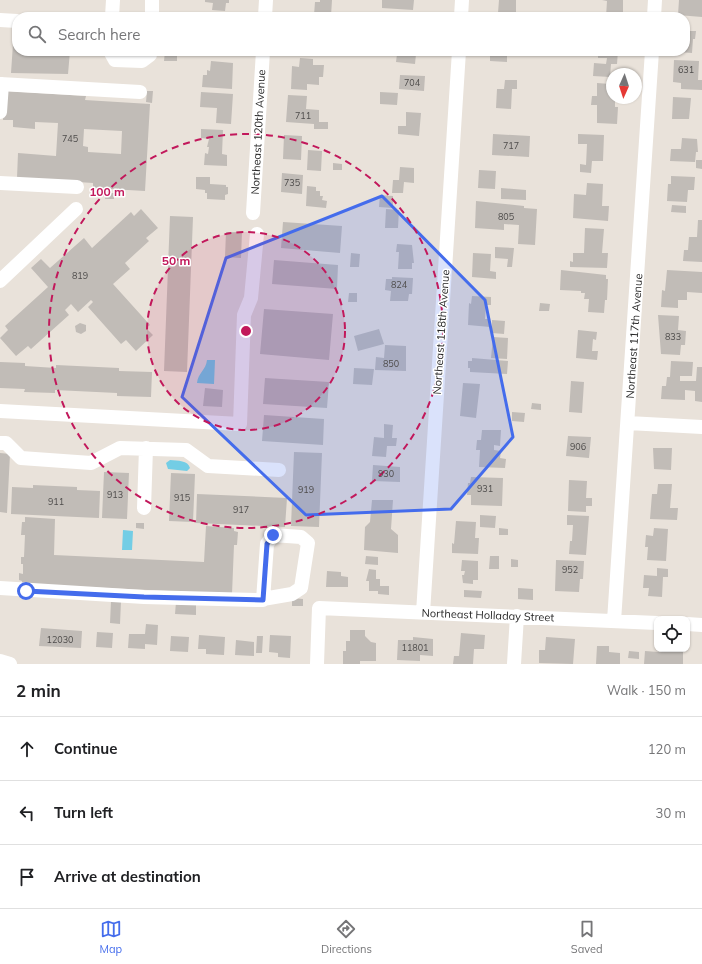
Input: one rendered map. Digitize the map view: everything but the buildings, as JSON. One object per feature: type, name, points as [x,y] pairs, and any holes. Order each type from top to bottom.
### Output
[{"type":"street","points":[[112,12],[113,0]]},
{"type":"street","points":[[152,0],[152,12]]},
{"type":"street","points":[[265,12],[266,0]]},
{"type":"street","points":[[461,12],[462,0]]},
{"type":"street","points":[[654,12],[655,0]]},
{"type":"street","points":[[0,20],[12,20]]},
{"type":"street","points":[[112,56],[114,60],[142,61],[149,56]]},
{"type":"street","name":"Northeast 120th Avenue","points":[[253,213],[263,56]]},
{"type":"street","name":"Northeast 118th Avenue","points":[[423,613],[458,56]]},
{"type":"street","name":"Northeast 117th Avenue","points":[[614,621],[652,56]]},
{"type":"street","points":[[0,112],[1,84],[140,92]]},
{"type":"street","points":[[0,183],[77,188]]},
{"type":"street","points":[[0,281],[76,209]]},
{"type":"street","points":[[0,411],[240,424],[244,315],[251,298],[257,234]]},
{"type":"street","points":[[628,423],[702,426]]},
{"type":"street","points":[[0,443],[6,443],[21,458],[91,463],[120,448],[146,448],[186,450],[208,466],[279,470]]},
{"type":"street","points":[[144,508],[146,448]]},
{"type":"street","points":[[0,588],[144,597],[263,600],[292,594],[300,588],[308,543],[301,537],[273,535],[267,544],[263,600]]},
{"type":"street","name":"Northeast Holladay Street","points":[[317,664],[320,608],[654,623]]},
{"type":"street","points":[[514,664],[517,616]]},
{"type":"street","points":[[690,624],[702,625]]},
{"type":"street","points":[[0,661],[10,664]]},
{"type":"highlighted area","points":[[382,196],[485,300],[513,437],[451,509],[306,515],[182,397],[226,258]]},
{"type":"water","points":[[207,360],[215,360],[214,384],[197,383],[205,366]]},
{"type":"water","points":[[170,460],[185,462],[190,468],[187,471],[168,469],[166,463]]},
{"type":"water","points":[[123,530],[133,531],[132,550],[122,550]]},
{"type":"route","points":[[26,591],[144,597],[263,600],[267,544],[273,535]]}]
